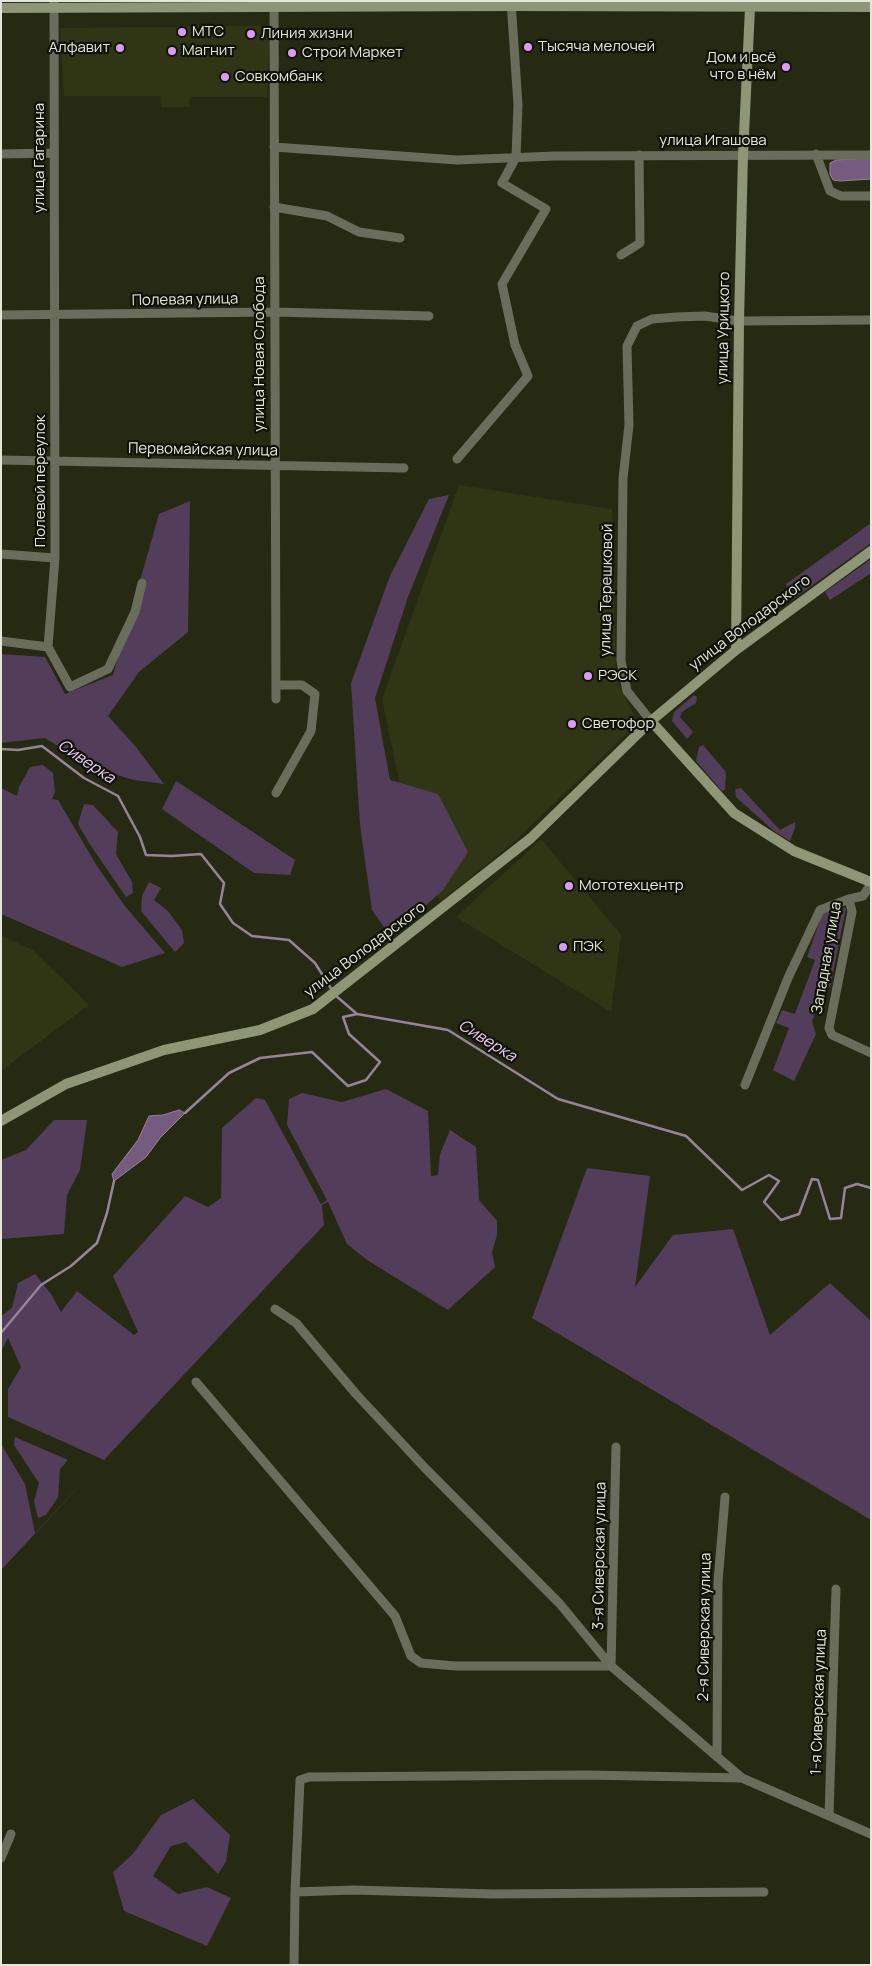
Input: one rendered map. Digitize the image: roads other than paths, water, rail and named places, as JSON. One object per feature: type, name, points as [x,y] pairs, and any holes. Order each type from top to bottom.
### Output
[{"type":"main road","points":[[1,8],[54,5],[511,4],[750,4],[871,7]]},
{"type":"main road","name":"улица Урицкого","points":[[736,650],[739,321],[743,155],[750,4]]},
{"type":"main road","name":"улица Володарского","points":[[1,1121],[66,1084],[164,1050],[260,1030],[313,1010],[531,838],[650,721],[736,650],[871,551]]},
{"type":"main road","name":"улица Терешковой","points":[[650,721],[734,813],[794,851],[871,883]]},
{"type":"street","points":[[457,459],[528,376],[515,344],[502,284],[546,210],[502,183],[516,157],[518,105],[511,4]]},
{"type":"street","name":"улица Гагарина","points":[[54,5],[55,315]]},
{"type":"street","name":"улица Новая Слобода","points":[[274,5],[276,699]]},
{"type":"street","name":"улица Игашова","points":[[274,147],[457,160],[555,156],[871,154]]},
{"type":"street","points":[[1,154],[53,153]]},
{"type":"street","points":[[816,154],[830,191],[841,196],[871,196]]},
{"type":"street","points":[[621,255],[640,243],[639,155]]},
{"type":"street","points":[[274,207],[328,216],[360,232],[400,238]]},
{"type":"street","name":"Полевая улица","points":[[1,315],[274,312],[430,316]]},
{"type":"street","name":"Полевой переулок","points":[[48,648],[55,558],[55,315]]},
{"type":"street","name":"улица Терешковой","points":[[650,721],[627,691],[621,661],[623,478],[630,425],[627,346],[637,326],[652,319],[705,316],[739,321]]},
{"type":"street","points":[[739,321],[871,320]]},
{"type":"street","name":"Первомайская улица","points":[[1,460],[404,468]]},
{"type":"street","points":[[1,554],[55,558]]},
{"type":"street","points":[[1,641],[48,648],[70,687],[108,669],[135,612],[142,583]]},
{"type":"street","points":[[276,685],[302,685],[315,694],[311,730],[276,793]]},
{"type":"street","name":"Западная улица","points":[[871,883],[863,896],[849,899],[852,912],[829,1028],[832,1035],[871,1053]]},
{"type":"street","points":[[745,1085],[788,978],[820,910],[849,899]]},
{"type":"street","points":[[275,1309],[296,1323],[356,1394],[425,1468],[560,1604],[611,1666],[742,1778],[871,1834]]},
{"type":"street","points":[[196,1382],[395,1616],[411,1656],[421,1663],[455,1666],[611,1666]]},
{"type":"street","name":"3-я Сиверская улица","points":[[611,1666],[616,1447]]},
{"type":"street","name":"2-я Сиверская улица","points":[[717,1756],[718,1582],[725,1497]]},
{"type":"street","name":"1-я Сиверская улица","points":[[829,1816],[836,1588]]},
{"type":"street","points":[[294,1965],[300,1780],[309,1777],[587,1775],[742,1778]]},
{"type":"street","points":[[1,1858],[11,1834]]},
{"type":"street","points":[[295,1892],[352,1890],[493,1894],[764,1892]]},
{"type":"waterway","name":"Сиверка","points":[[1,749],[18,750],[42,746],[84,778],[118,796],[140,837],[146,855],[201,854],[224,883],[220,904],[233,923],[252,936],[289,940],[315,963],[332,990]]},
{"type":"waterway","name":"Сиверка","points":[[335,995],[357,1014],[448,1030],[558,1099],[686,1136],[742,1190],[769,1175],[779,1181],[764,1202],[781,1220],[799,1214],[812,1179],[818,1180],[830,1219],[841,1218],[845,1188],[857,1184],[871,1188]]},
{"type":"waterway","points":[[185,1113],[229,1073],[260,1058],[312,1052],[348,1086],[366,1080],[380,1062],[349,1034],[343,1017],[357,1014]]},
{"type":"waterway","points":[[1,1333],[41,1285],[71,1266],[97,1243],[107,1213],[114,1181]]},
{"type":"place","name":"МТС","points":[[182,32]]},
{"type":"place","name":"Линия жизни","points":[[251,34]]},
{"type":"place","name":"Тысяча мелочей","points":[[528,47]]},
{"type":"place","name":"Алфавит","points":[[120,48]]},
{"type":"place","name":"Магнит","points":[[172,51]]},
{"type":"place","name":"Строй Маркет","points":[[292,53]]},
{"type":"place","name":"Дом и всё что в нём","points":[[786,67]]},
{"type":"place","name":"Совкомбанк","points":[[225,77]]},
{"type":"place","name":"РЭСК","points":[[588,676]]},
{"type":"place","name":"Светофор","points":[[572,724]]},
{"type":"place","name":"Мототехцентр","points":[[569,886]]},
{"type":"place","name":"ПЭК","points":[[563,947]]}]
